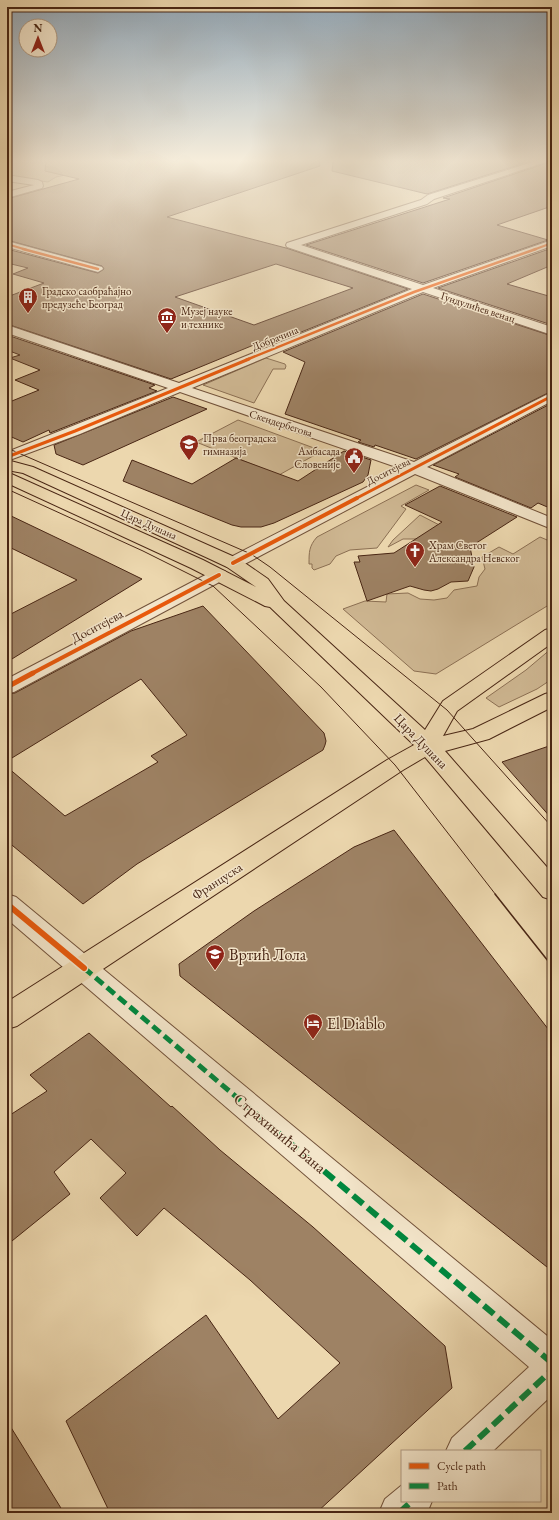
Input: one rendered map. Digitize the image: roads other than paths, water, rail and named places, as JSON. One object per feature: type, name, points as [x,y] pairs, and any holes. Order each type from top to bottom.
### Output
[{"type":"main road","name":"Цара Душана","points":[[7,465],[28,470],[233,563],[262,583],[278,605],[382,700],[428,746],[552,890]]},
{"type":"main road","name":"Цара Душана","points":[[7,477],[278,605]]},
{"type":"main road","points":[[428,746],[440,721],[450,706],[552,634]]},
{"type":"main road","points":[[428,746],[454,742],[481,734],[552,699]]},
{"type":"main road","name":"Француска","points":[[7,1017],[374,778],[428,746]]},
{"type":"street","name":"Гундулићев венац","points":[[331,232],[291,245],[552,331]]},
{"type":"street","name":"Добрачина","points":[[7,457],[421,288],[552,243]]},
{"type":"street","points":[[7,244],[98,269]]},
{"type":"street","name":"Скендербегова","points":[[10,332],[415,468],[552,524]]},
{"type":"street","name":"Доситејева","points":[[233,563],[552,396]]},
{"type":"street","name":"Доситејева","points":[[7,687],[219,576]]},
{"type":"street","name":"Страхињића Бана","points":[[7,904],[552,1363]]},
{"type":"street","points":[[466,1450],[552,1370]]},
{"type":"street","points":[[399,1513],[411,1502]]},
{"type":"tram line","points":[[7,448],[251,554],[270,567],[447,710],[552,827]]},
{"type":"tram line","points":[[7,489],[143,551],[213,586],[321,687],[395,765],[496,895]]},
{"type":"tram line","points":[[495,894],[552,966]]},
{"type":"place","name":"Градско саобраћајно предузеће Београд","points":[[28,314]]},
{"type":"place","name":"Музеј науке и технике","points":[[167,334]]},
{"type":"place","name":"Прва београдска гимназија","points":[[189,461]]},
{"type":"place","name":"Амбасада Словеније","points":[[354,474]]},
{"type":"place","name":"Храм Светог Александра Невског","points":[[415,568]]},
{"type":"place","name":"Вртић Лола","points":[[215,971]]},
{"type":"place","name":"El Diablo","points":[[313,1040]]}]
